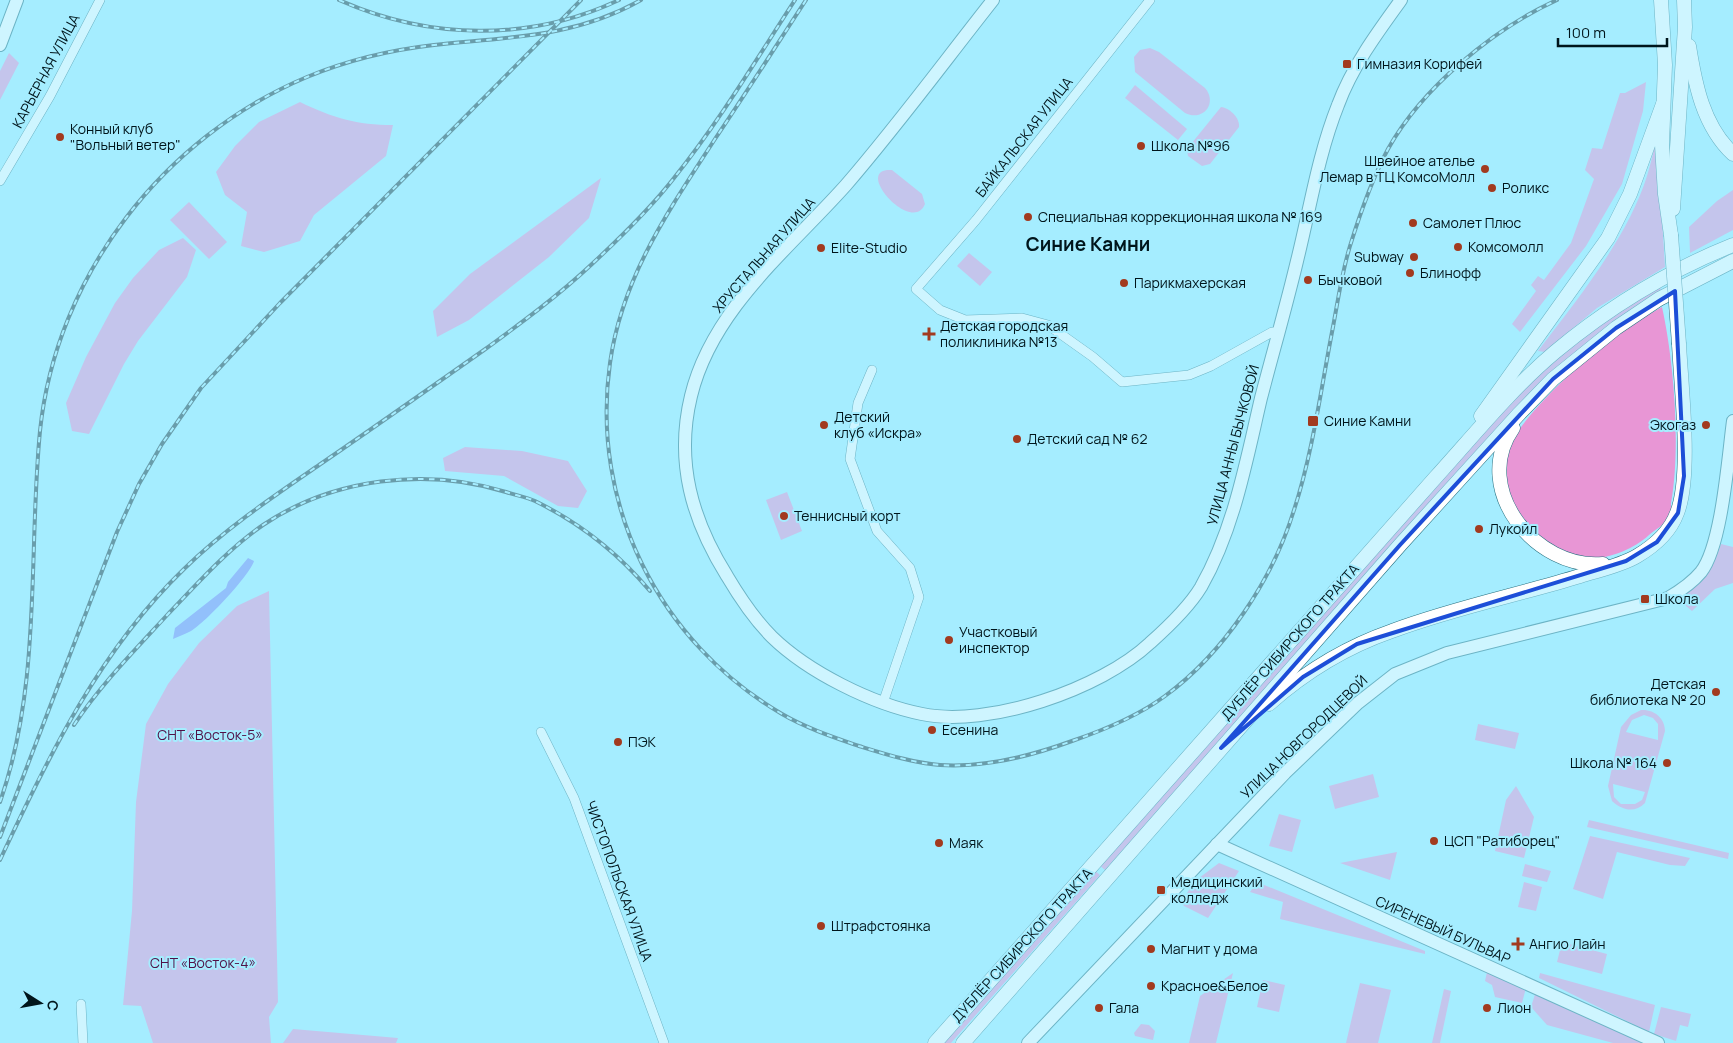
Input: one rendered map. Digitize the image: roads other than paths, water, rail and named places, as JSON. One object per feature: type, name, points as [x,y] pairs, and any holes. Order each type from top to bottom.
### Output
[{"type":"main road","name":"ДУБЛЁР СИБИРСКОГО ТРАКТА","points":[[1671,235],[1685,27],[1684,2]]},
{"type":"main road","name":"ДУБЛЁР СИБИРСКОГО ТРАКТА","points":[[1221,748],[1273,700],[1303,677],[1357,644],[1424,620],[1554,584],[1626,561],[1657,542],[1670,527],[1681,502],[1684,476],[1679,344],[1671,235],[1664,194],[1662,145],[1665,65],[1661,6]]},
{"type":"main road","points":[[1685,27],[1700,101],[1714,128],[1733,154]]},
{"type":"main road","name":"ДУБЛЁР СИБИРСКОГО ТРАКТА","points":[[1434,478],[1595,259],[1623,210],[1663,104]]},
{"type":"main road","name":"ДУБЛЁР СИБИРСКОГО ТРАКТА","points":[[935,1043],[1434,478],[1517,388],[1555,352],[1609,310],[1648,286],[1733,244]]},
{"type":"main road","name":"ДУБЛЁР СИБИРСКОГО ТРАКТА","points":[[962,1043],[1400,545],[1512,422],[1554,379],[1586,352],[1641,311],[1719,266],[1733,261]]},
{"type":"main road","name":"ДУБЛЁР СИБИРСКОГО ТРАКТА","points":[[1586,352],[1509,432],[1500,460],[1501,486],[1510,510],[1518,523],[1534,542],[1553,555],[1581,564],[1626,561]]},
{"type":"street","points":[[0,45],[18,0]]},
{"type":"street","name":"КАРЬЕРНАЯ УЛИЦА","points":[[0,181],[50,96],[100,0]]},
{"type":"street","name":"ХРУСТАЛЬНАЯ УЛИЦА","points":[[883,703],[817,671],[775,640],[746,608],[709,545],[696,517],[685,473],[684,437],[687,414],[703,361],[732,311],[800,232],[849,181],[993,0]]},
{"type":"street","name":"БАЙКАЛЬСКАЯ УЛИЦА","points":[[1150,0],[976,220],[916,289],[940,310],[965,320],[1022,318],[1048,325],[1093,357],[1122,382],[1189,375],[1211,366],[1272,332],[1278,332]]},
{"type":"street","name":"УЛИЦА АННЫ БЫЧКОВОЙ","points":[[883,703],[925,715],[956,716],[1004,712],[1046,701],[1097,678],[1147,647],[1199,591],[1230,524],[1319,169],[1337,107],[1354,69],[1401,0]]},
{"type":"street","points":[[872,370],[858,403],[850,458],[877,531],[910,568],[919,597],[883,703]]},
{"type":"street","name":"УЛИЦА НОВГОРОДЦЕВОЙ","points":[[1028,1043],[1285,773],[1358,702],[1395,674],[1418,663],[1456,651],[1668,598],[1692,581],[1707,563],[1717,535],[1733,421]]},
{"type":"street","name":"ЧИСТОПОЛЬСКАЯ УЛИЦА","points":[[541,732],[574,798],[664,1043]]},
{"type":"street","name":"СИРЕНЕВЫЙ БУЛЬВАР","points":[[1217,844],[1658,1043]]},
{"type":"street","points":[[81,1004],[83,1043]]},
{"type":"water","points":[[248,558],[254,561],[251,568],[226,598],[198,626],[173,639],[175,628],[226,588],[228,582]]},
{"type":"railway","points":[[339,0],[373,13],[408,23],[444,29],[479,31],[515,29],[550,23],[585,14],[619,0]]},
{"type":"railway","points":[[0,837],[117,532],[139,484],[162,444],[201,388],[280,303],[581,0]]},
{"type":"railway","points":[[0,802],[13,757],[28,665],[40,431],[50,373],[68,318],[94,266],[126,218],[164,174],[207,136],[255,103],[307,77],[369,56],[401,50],[540,34],[566,29],[616,13],[641,0]]},
{"type":"railway","points":[[0,860],[58,743],[79,706],[102,669],[154,600],[200,554],[233,526],[512,330],[566,287],[603,254],[655,201],[691,157],[795,0]]},
{"type":"railway","points":[[806,0],[681,192],[636,273],[616,332],[610,363],[607,416],[611,468],[623,517],[642,565],[668,609],[700,649],[738,684],[800,724],[889,755],[940,765],[973,765],[1024,756],[1072,741],[1120,722],[1144,710],[1165,696],[1187,678],[1226,636],[1260,588],[1285,536],[1294,510],[1312,443],[1347,256],[1367,196],[1388,149],[1402,126],[1420,104],[1461,62],[1508,27],[1557,0]]},
{"type":"railway","points":[[74,725],[107,681],[132,653],[202,578],[237,545],[263,525],[290,509],[319,496],[350,487],[412,479],[444,480],[475,484],[528,498],[583,529],[625,564],[650,591]]},
{"type":"place","name":"Гимназия Корифей","points":[[1347,64]]},
{"type":"place","name":"Конный клуб \"Вольный ветер\"","points":[[60,137]]},
{"type":"place","name":"Школа №96","points":[[1141,146]]},
{"type":"place","name":"Швейное ателье Лемар в ТЦ КомсоМолл","points":[[1485,169]]},
{"type":"place","name":"Роликс","points":[[1492,188]]},
{"type":"place","name":"Специальная коррекционная школа № 169","points":[[1028,217]]},
{"type":"place","name":"Самолет Плюс","points":[[1413,223]]},
{"type":"place","name":"Комсомолл","points":[[1458,247]]},
{"type":"place","name":"Elite-Studio","points":[[821,248]]},
{"type":"place","name":"Subway","points":[[1414,257]]},
{"type":"place","name":"Блинофф","points":[[1410,273]]},
{"type":"place","name":"Бычковой","points":[[1308,280]]},
{"type":"place","name":"Парикмахерская","points":[[1124,283]]},
{"type":"place","name":"Детская городская поликлиника №13","points":[[929,334]]},
{"type":"place","name":"Синие Камни","points":[[1313,421]]},
{"type":"place","name":"Детский клуб «Искра»","points":[[824,425]]},
{"type":"place","name":"Экогаз","points":[[1706,425]]},
{"type":"place","name":"Детский сад № 62","points":[[1017,439]]},
{"type":"place","name":"Теннисный корт","points":[[784,516]]},
{"type":"place","name":"Лукойл","points":[[1479,529]]},
{"type":"place","name":"Школа","points":[[1645,599]]},
{"type":"place","name":"Участковый инспектор","points":[[949,640]]},
{"type":"place","name":"Детская библиотека № 20","points":[[1716,692]]},
{"type":"place","name":"Есенина","points":[[932,730]]},
{"type":"place","name":"ПЭК","points":[[618,742]]},
{"type":"place","name":"Школа № 164","points":[[1667,763]]},
{"type":"place","name":"ЦСП \"Ратиборец\"","points":[[1434,841]]},
{"type":"place","name":"Маяк","points":[[939,843]]},
{"type":"place","name":"Медицинский колледж","points":[[1161,890]]},
{"type":"place","name":"Штрафстоянка","points":[[821,926]]},
{"type":"place","name":"Ангио Лайн","points":[[1518,944]]},
{"type":"place","name":"Магнит у дома","points":[[1151,949]]},
{"type":"place","name":"Красное&Белое","points":[[1151,986]]},
{"type":"place","name":"Гала","points":[[1099,1008]]},
{"type":"place","name":"Лион","points":[[1487,1008]]},
{"type":"district","name":"Синие Камни","points":[[1088,244]]},
{"type":"park label","name":"СНТ «Восток-5»","points":[[210,735]]},
{"type":"park label","name":"СНТ «Восток-4»","points":[[203,963]]}]
